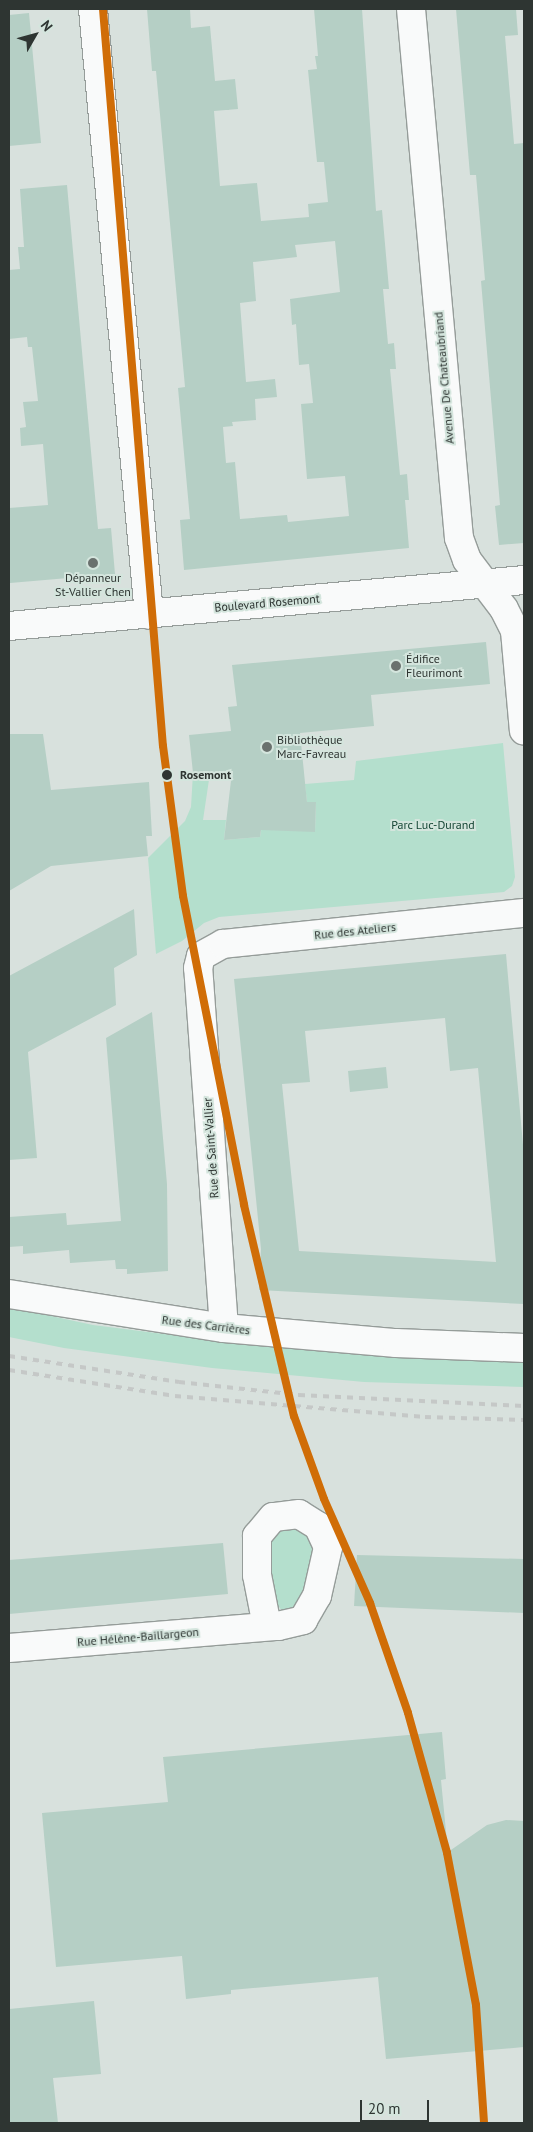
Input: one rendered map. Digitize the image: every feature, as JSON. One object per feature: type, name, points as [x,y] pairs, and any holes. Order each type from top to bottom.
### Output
[{"type":"street","points":[[93,9],[149,614]]},
{"type":"street","name":"Avenue De Chateaubriand","points":[[411,9],[459,538],[467,560],[504,609],[515,631],[524,731]]},
{"type":"street","name":"Boulevard Rosemont","points":[[9,626],[524,580]]},
{"type":"street","name":"Rue des Ateliers","points":[[198,968],[204,953],[223,944],[524,913]]},
{"type":"street","name":"Rue de Saint-Vallier","points":[[198,968],[224,1328]]},
{"type":"street","name":"Rue des Carrières","points":[[9,1294],[224,1328],[396,1344],[524,1348]]},
{"type":"street","name":"Rue Hélène-Baillargeon","points":[[9,1648],[267,1626]]},
{"type":"green space","name":"Parc Luc-Durand","points":[[503,743],[515,877],[512,886],[504,892],[219,917],[204,923],[182,941],[156,954],[148,858],[185,821],[191,807],[193,773],[210,773],[203,820],[226,820],[224,840],[260,837],[263,819],[315,832],[316,802],[307,802],[305,784],[354,780],[356,761]]},
{"type":"green space","points":[[9,1307],[93,1325],[250,1345],[524,1361],[524,1387],[364,1382],[212,1368],[64,1348],[9,1337]]},
{"type":"green space","points":[[286,1526],[305,1530],[314,1550],[297,1609],[283,1612],[276,1603],[269,1554],[274,1532]]},
{"type":"building","points":[[147,9],[190,9],[191,28],[210,26],[215,81],[235,79],[238,109],[214,111],[220,186],[257,183],[261,221],[309,217],[308,204],[328,202],[324,162],[317,162],[308,70],[317,69],[315,56],[318,56],[314,9],[362,9],[376,211],[382,210],[389,289],[383,289],[388,344],[394,343],[396,369],[390,369],[400,475],[407,474],[409,500],[405,500],[409,548],[184,570],[180,520],[190,519],[178,388],[185,387],[156,71],[152,71]],"holes":[[[335,241],[340,292],[290,299],[292,325],[296,324],[299,365],[309,364],[313,403],[301,404],[307,479],[345,476],[349,516],[288,522],[287,515],[240,519],[235,462],[226,463],[223,427],[233,426],[232,422],[256,420],[255,399],[277,397],[275,379],[246,382],[240,303],[256,301],[253,262],[297,257],[295,245]]]},
{"type":"building","points":[[456,9],[516,9],[518,35],[505,36],[514,144],[524,143],[524,543],[499,545],[495,506],[500,505],[481,281],[485,280],[476,175],[470,175]]},
{"type":"building","points":[[29,13],[41,143],[9,146],[9,15]]},
{"type":"building","points":[[67,185],[98,529],[111,528],[115,574],[10,583],[9,508],[48,505],[43,444],[21,446],[20,428],[26,427],[23,402],[38,401],[32,347],[28,347],[27,337],[9,339],[9,270],[20,269],[18,247],[24,247],[20,189]]},
{"type":"building","name":"Bibliothèque Marc-Favreau","points":[[486,642],[490,684],[371,695],[374,726],[300,733],[307,802],[316,802],[315,832],[261,830],[260,837],[224,840],[232,772],[193,773],[189,735],[231,731],[228,707],[237,706],[232,665]]},
{"type":"building","points":[[9,734],[43,734],[51,790],[149,782],[152,836],[146,836],[148,856],[51,866],[9,891]]},
{"type":"building","points":[[134,909],[137,955],[114,968],[116,1005],[28,1052],[37,1158],[9,1160],[9,976]]},
{"type":"building","points":[[506,954],[524,1156],[524,1304],[259,1290],[261,1249],[234,979]],"holes":[[[445,1018],[450,1071],[478,1068],[496,1262],[299,1251],[282,1084],[310,1082],[305,1031]]]},
{"type":"building","points":[[152,1012],[167,1184],[168,1271],[127,1274],[127,1269],[116,1269],[115,1260],[70,1263],[69,1250],[23,1254],[23,1246],[9,1247],[9,1217],[66,1213],[67,1225],[121,1221],[106,1038]]},
{"type":"building","points":[[386,1067],[388,1088],[350,1092],[348,1071]]},
{"type":"building","points":[[223,1543],[228,1594],[9,1614],[9,1560]]},
{"type":"building","points":[[357,1555],[524,1559],[524,1613],[354,1606]]},
{"type":"building","points":[[442,1732],[446,1779],[441,1780],[448,1852],[487,1825],[506,1820],[524,1821],[524,2047],[386,2059],[378,1977],[231,1990],[231,1994],[186,1999],[182,1956],[56,1967],[42,1813],[168,1802],[163,1757]]},
{"type":"building","points":[[94,2001],[101,2074],[53,2078],[58,2123],[9,2123],[9,2009]]},
{"type":"railway","points":[[9,1356],[179,1382],[299,1395],[524,1406]]},
{"type":"railway","points":[[9,1370],[175,1396],[425,1417],[524,1420]]},
{"type":"transit line","points":[[103,9],[163,746],[183,896],[244,1205],[294,1416],[324,1499],[370,1603],[408,1713],[447,1853],[476,2005],[484,2123]]},
{"type":"place","name":"Dépanneur St-Vallier Chen","points":[[93,563]]},
{"type":"place","name":"Édifice Fleurimont","points":[[396,666]]},
{"type":"place","name":"Bibliothèque Marc-Favreau","points":[[267,747]]},
{"type":"place","name":"Rosemont","points":[[167,775]]}]
